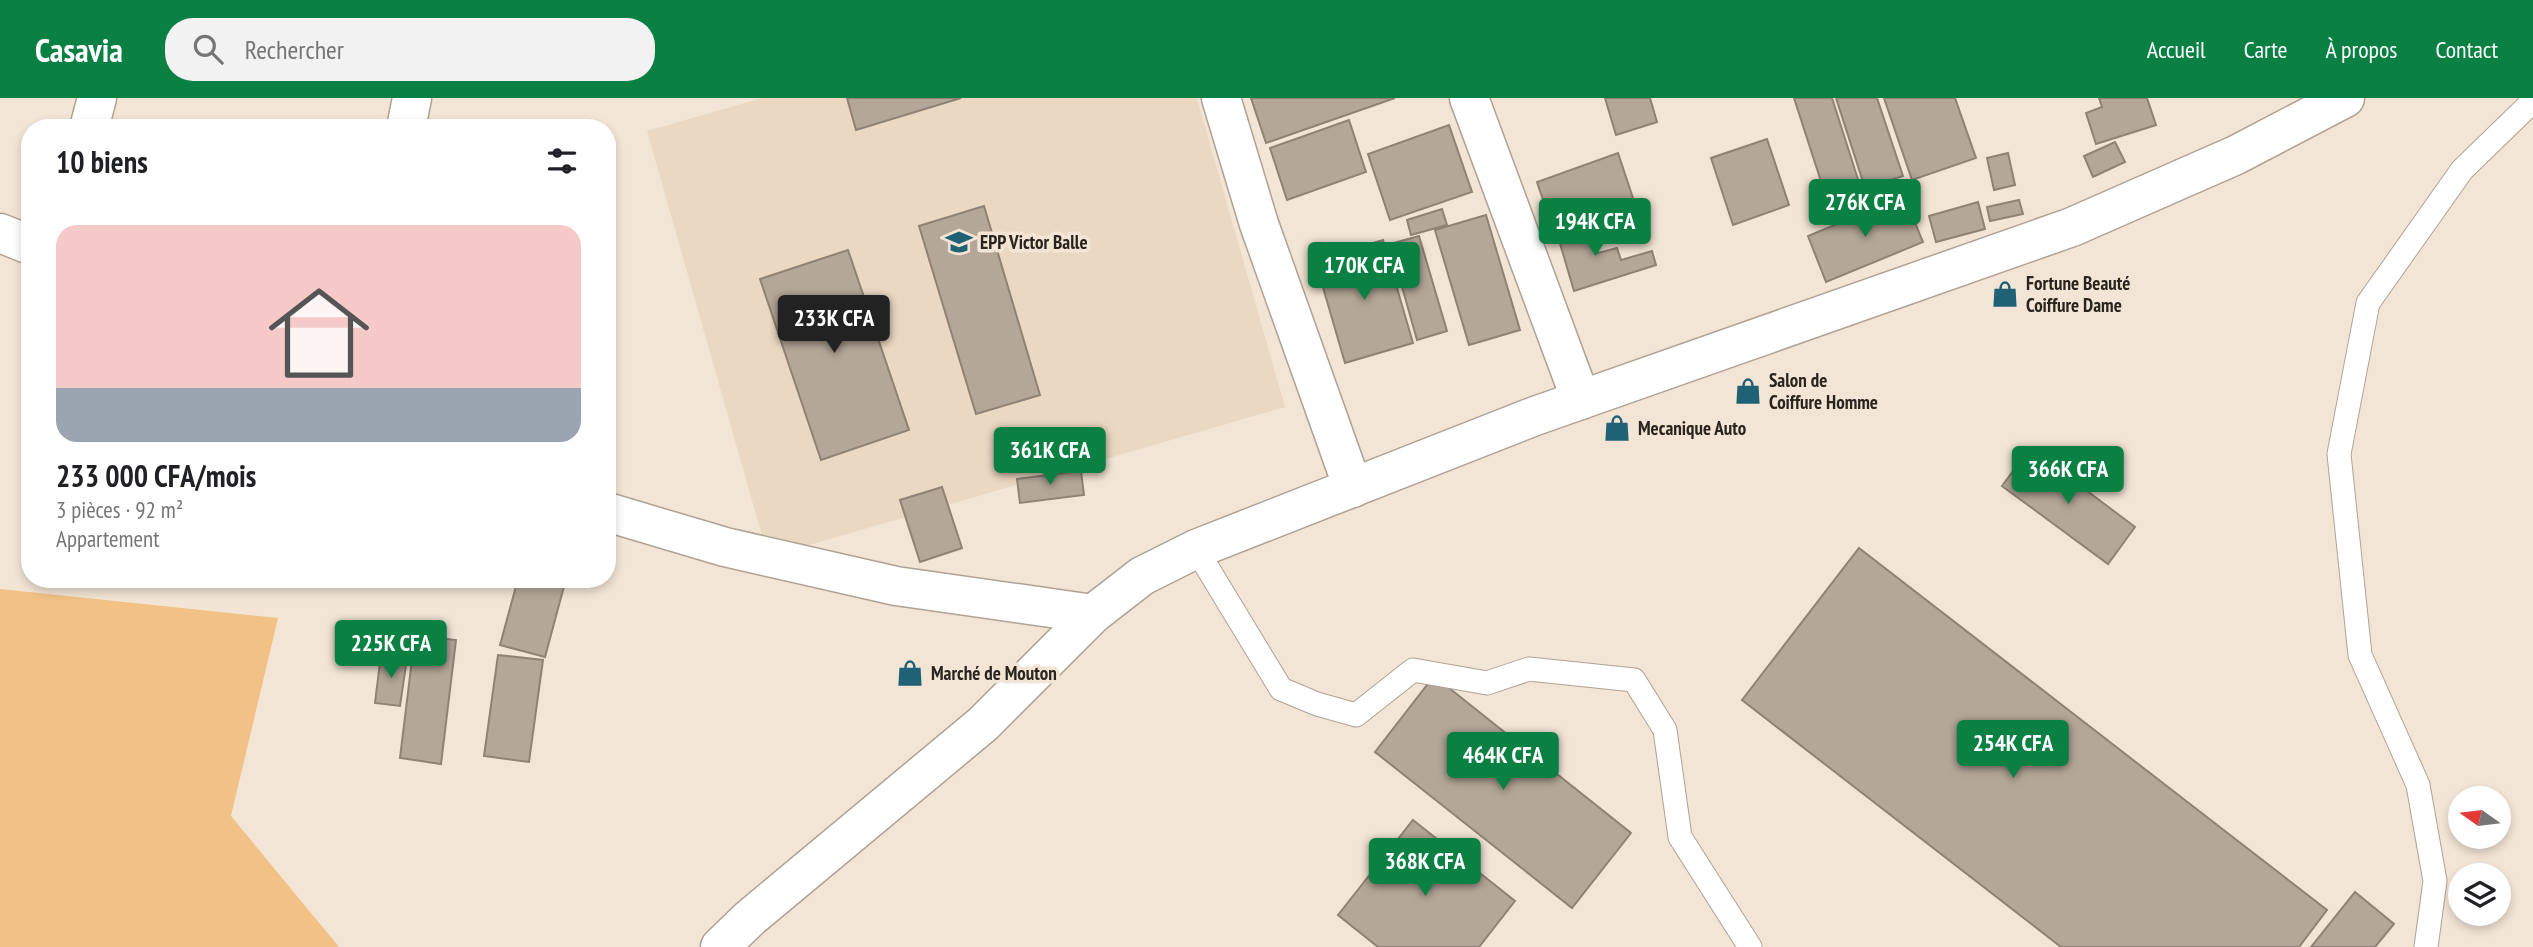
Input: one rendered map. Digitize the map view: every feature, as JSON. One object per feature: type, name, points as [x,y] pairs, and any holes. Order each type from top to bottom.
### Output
[{"type":"street","points":[[91,119],[97,98]]},
{"type":"street","points":[[408,119],[412,98]]},
{"type":"street","points":[[1221,98],[1259,224],[1353,488]]},
{"type":"street","points":[[1469,98],[1581,400]]},
{"type":"street","points":[[720,947],[750,918],[983,724],[1093,614],[1142,576],[1196,549],[1581,400],[2072,227],[2236,155],[2345,98]]},
{"type":"street","points":[[0,233],[21,241]]},
{"type":"street","points":[[616,515],[725,547],[896,586],[1093,614]]},
{"type":"lane","points":[[2426,947],[2435,881],[2428,840],[2418,785],[2360,655],[2339,454],[2368,303],[2462,170],[2533,101]]},
{"type":"lane","points":[[1196,549],[1281,689],[1317,704],[1356,715],[1413,670],[1487,683],[1529,669],[1634,680],[1665,730],[1681,837],[1750,947]]},
{"type":"shaded area","points":[[762,98],[1197,98],[1285,407],[768,557],[647,131]]},
{"type":"shaded area","points":[[0,589],[278,618],[231,816],[339,947],[0,947]]},
{"type":"building","points":[[847,98],[961,98],[856,130]]},
{"type":"building","points":[[1251,98],[1395,98],[1266,143]]},
{"type":"building","points":[[1605,98],[1650,98],[1657,122],[1616,135]]},
{"type":"building","points":[[1794,98],[1832,98],[1862,192],[1828,203]]},
{"type":"building","points":[[1836,98],[1877,98],[1903,176],[1865,188]]},
{"type":"building","points":[[1884,98],[1955,98],[1976,158],[1912,180]]},
{"type":"building","points":[[2099,98],[2147,98],[2156,125],[2096,144],[2086,113],[2102,107]]},
{"type":"building","points":[[1349,120],[1366,172],[1287,200],[1270,148]]},
{"type":"building","points":[[1449,125],[1472,192],[1390,220],[1368,154]]},
{"type":"building","points":[[1767,139],[1789,205],[1733,225],[1711,158]]},
{"type":"building","points":[[2115,142],[2125,162],[2093,177],[2084,156]]},
{"type":"building","points":[[1618,153],[1645,234],[1623,241],[1615,217],[1595,225],[1589,210],[1551,223],[1537,182]]},
{"type":"building","points":[[2008,153],[2015,185],[1994,190],[1987,158]]},
{"type":"building","points":[[1904,196],[1923,242],[1826,282],[1808,236]]},
{"type":"building","points":[[2019,200],[2023,214],[1990,221],[1987,207]]},
{"type":"building","points":[[1978,202],[1985,229],[1936,242],[1929,216]]},
{"type":"building","points":[[984,206],[1040,395],[976,414],[919,226]]},
{"type":"building","points":[[1442,209],[1447,225],[1411,235],[1407,220]]},
{"type":"building","points":[[1486,215],[1520,330],[1469,345],[1435,230]]},
{"type":"building","points":[[1588,220],[1598,253],[1617,248],[1621,260],[1652,251],[1656,265],[1574,291],[1556,230]]},
{"type":"building","points":[[1419,236],[1447,331],[1417,340],[1390,244]]},
{"type":"building","points":[[1383,240],[1413,343],[1345,363],[1315,260]]},
{"type":"building","points":[[848,250],[909,430],[821,460],[760,279]]},
{"type":"building","points":[[2030,448],[2135,527],[2108,564],[2002,486]]},
{"type":"building","points":[[1081,471],[1084,495],[1020,503],[1017,479]]},
{"type":"building","points":[[942,487],[962,548],[920,562],[900,500]]},
{"type":"building","points":[[1859,548],[2327,910],[2299,947],[2061,947],[1742,700]]},
{"type":"building","points":[[516,588],[564,588],[545,657],[500,645]]},
{"type":"building","points":[[415,635],[456,640],[441,764],[400,758]]},
{"type":"building","points":[[381,654],[407,658],[400,706],[375,703]]},
{"type":"building","points":[[498,655],[543,660],[529,762],[484,756]]},
{"type":"building","points":[[1434,676],[1631,833],[1572,908],[1375,752]]},
{"type":"building","points":[[1413,820],[1515,901],[1479,947],[1378,947],[1338,915]]},
{"type":"building","points":[[2355,892],[2394,924],[2375,947],[2311,947]]},
{"type":"place","name":"EPP Victor Balle","points":[[959,242]]},
{"type":"place","name":"Fortune Beauté Coiffure Dame","points":[[2005,294]]},
{"type":"place","name":"Salon de Coiffure Homme","points":[[1748,391]]},
{"type":"place","name":"Mecanique Auto","points":[[1617,428]]},
{"type":"place","name":"Marché de Mouton","points":[[910,673]]}]
